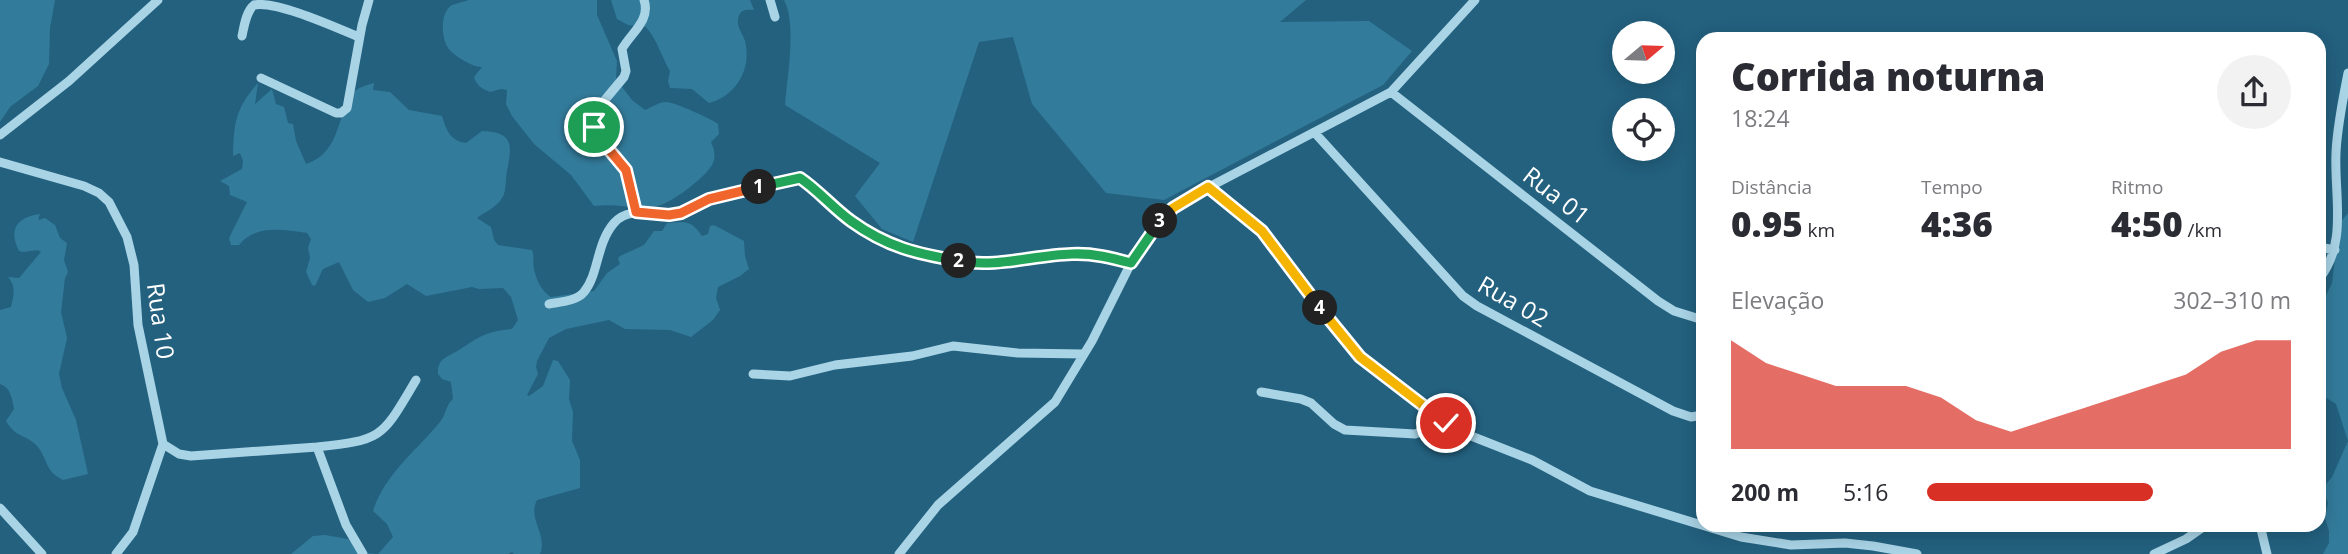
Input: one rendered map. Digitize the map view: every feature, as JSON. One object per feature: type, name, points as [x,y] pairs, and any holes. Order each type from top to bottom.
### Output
[{"type":"street","points":[[0,135],[69,81],[158,0]]},
{"type":"street","points":[[261,78],[341,113],[347,108],[359,37],[369,0]]},
{"type":"street","points":[[636,212],[626,170],[596,134],[592,120],[594,113],[624,77],[622,49],[644,18],[644,0]]},
{"type":"street","points":[[770,0],[775,17]]},
{"type":"street","points":[[899,554],[938,505],[1055,402],[1084,354],[1131,263],[1159,221],[1173,208],[1208,187],[1391,92],[1475,0]]},
{"type":"street","points":[[242,36],[249,10],[254,5],[272,2],[287,5],[359,37]]},
{"type":"street","points":[[2326,269],[2335,250],[2338,218],[2336,150],[2348,73]]},
{"type":"street","name":"Rua 01","points":[[1391,92],[1658,301],[1674,311],[1696,318]]},
{"type":"street","name":"Rua 02","points":[[1315,133],[1463,296],[1673,411],[1696,416]]},
{"type":"street","name":"Rua 10","points":[[0,162],[91,189],[109,202],[118,217],[127,237],[134,265],[138,325],[163,444]]},
{"type":"street","points":[[549,304],[568,301],[583,293],[592,274],[599,247],[615,221],[636,212],[669,215],[681,213],[709,199],[794,178],[800,178],[850,221],[875,236],[916,254],[969,263],[993,263],[1073,253],[1102,255],[1131,263]]},
{"type":"street","points":[[1208,187],[1262,231],[1341,336],[1360,357],[1446,423],[1461,432],[1532,460],[1590,491],[1696,523]]},
{"type":"street","points":[[2326,248],[2335,250]]},
{"type":"street","points":[[753,374],[790,376],[835,365],[912,355],[953,346],[1018,353],[1084,354]]},
{"type":"street","points":[[116,554],[133,532],[163,444],[179,454],[191,456],[359,442],[371,438],[391,423],[416,380]]},
{"type":"street","points":[[1261,391],[1311,403],[1334,424],[1345,430],[1415,434],[1446,423]]},
{"type":"street","points":[[317,447],[346,525],[363,554]]},
{"type":"street","points":[[0,508],[43,554]]},
{"type":"street","points":[[1725,532],[1791,545],[1845,543],[1917,554]]},
{"type":"street","points":[[2154,554],[2196,532]]},
{"type":"street","points":[[2262,532],[2267,554]]},
{"type":"shaded area","points":[[0,0],[55,0],[50,28],[49,64],[38,86],[10,107],[0,122]]},
{"type":"shaded area","points":[[469,0],[597,0],[597,15],[617,61],[616,79],[632,100],[645,110],[661,103],[670,103],[718,124],[719,134],[711,142],[714,157],[710,169],[687,190],[654,207],[594,206],[571,175],[534,144],[512,116],[506,104],[507,90],[490,92],[482,88],[474,77],[482,67],[463,60],[448,48],[443,31],[445,13],[452,5]]},
{"type":"shaded area","points":[[611,0],[750,0],[754,10],[743,11],[738,20],[747,51],[740,80],[727,94],[709,103],[692,89],[670,88],[670,71],[650,32],[646,27],[628,25],[617,19]]},
{"type":"shaded area","points":[[784,0],[1306,0],[1280,22],[1369,21],[1412,51],[1383,85],[1164,200],[1106,193],[1032,104],[1013,37],[979,42],[913,242],[882,229],[855,196],[880,163],[785,105],[791,36]]},
{"type":"shaded area","points":[[258,83],[255,104],[272,89],[276,104],[284,107],[288,123],[293,124],[296,141],[306,164],[318,158],[332,142],[354,92],[374,83],[373,90],[390,92],[409,110],[442,116],[450,134],[456,140],[466,143],[482,131],[505,137],[510,154],[504,195],[497,204],[477,218],[491,227],[498,245],[532,250],[537,280],[551,297],[594,291],[607,273],[620,264],[620,256],[644,245],[654,231],[662,231],[667,223],[691,224],[702,236],[708,234],[710,226],[714,225],[744,241],[749,269],[718,287],[716,298],[720,310],[713,320],[691,337],[670,330],[625,329],[609,320],[566,329],[549,338],[537,361],[538,374],[527,395],[543,386],[553,360],[558,361],[570,380],[572,441],[580,460],[580,488],[537,500],[534,514],[542,540],[540,554],[378,554],[393,537],[387,524],[373,511],[378,498],[393,475],[440,422],[453,399],[451,382],[442,379],[438,374],[439,364],[447,356],[483,335],[512,329],[518,320],[511,297],[503,288],[472,287],[426,296],[407,284],[385,298],[368,302],[353,290],[339,262],[323,269],[315,286],[312,285],[306,272],[311,239],[307,233],[262,231],[246,238],[239,245],[231,245],[229,238],[247,202],[230,195],[229,186],[220,181],[242,169],[240,153],[233,156],[235,125],[240,109]]},
{"type":"shaded area","points":[[2348,213],[2348,441],[2336,404],[2326,398],[2326,295],[2332,283],[2339,224]]},
{"type":"shaded area","points":[[40,214],[38,220],[45,218],[55,225],[60,238],[67,243],[64,260],[68,272],[61,312],[67,338],[59,374],[76,420],[88,474],[63,480],[52,472],[36,445],[13,430],[6,421],[14,409],[9,391],[0,384],[0,310],[11,307],[13,295],[13,287],[8,277],[19,278],[41,252],[19,251],[14,236],[15,230],[20,221]]},
{"type":"shaded area","points":[[2348,441],[2348,554],[2323,554],[2329,543],[2326,484]]},
{"type":"shaded area","points":[[313,536],[348,539],[367,553],[377,554],[291,554]]},
{"type":"route","points":[[594,127],[596,134],[626,170],[636,212],[669,215],[681,213],[709,199],[800,178],[850,221],[875,236],[916,254],[969,263],[1007,262],[1073,253],[1102,255],[1131,263],[1159,221],[1173,208],[1208,187],[1262,231],[1341,336],[1360,357],[1446,423]]}]
